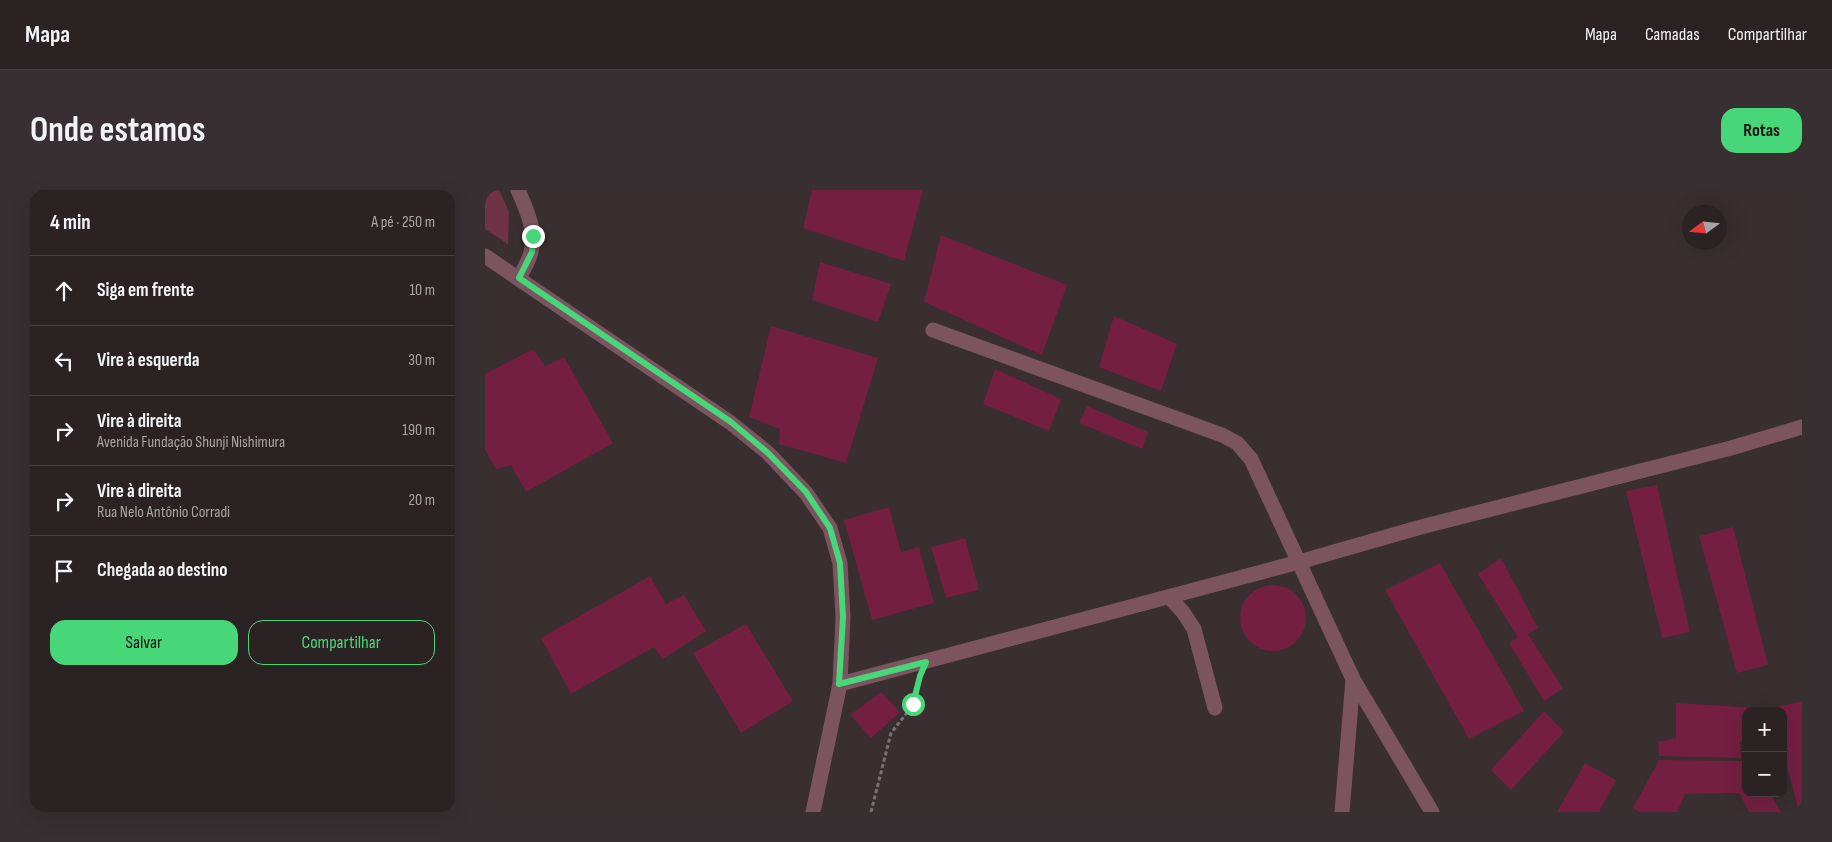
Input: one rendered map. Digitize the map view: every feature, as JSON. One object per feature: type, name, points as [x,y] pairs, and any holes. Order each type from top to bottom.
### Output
[{"type":"street","points":[[518,190],[528,213],[533,236],[532,252],[519,278]]},
{"type":"street","points":[[485,256],[731,422],[768,453],[806,492],[830,528],[840,563],[843,617],[839,684],[813,812]]},
{"type":"street","points":[[933,330],[1222,435],[1237,443],[1251,459],[1353,679],[1431,812]]},
{"type":"street","points":[[839,684],[1299,562],[1421,527],[1722,450],[1802,427]]},
{"type":"street","points":[[1169,597],[1183,612],[1194,629],[1215,708]]},
{"type":"street","points":[[1342,812],[1353,679]]},
{"type":"path","points":[[871,812],[891,733],[913,704],[920,676],[926,662]]},
{"type":"shaded area","points":[[485,190],[499,190],[509,212],[508,244],[485,229]]},
{"type":"building","points":[[812,190],[923,190],[904,261],[803,228]]},
{"type":"building","points":[[941,235],[1067,285],[1042,355],[924,302]]},
{"type":"building","points":[[820,262],[891,284],[878,322],[812,300]]},
{"type":"building","points":[[1114,316],[1177,344],[1161,391],[1099,367]]},
{"type":"building","points":[[771,326],[878,358],[846,463],[779,444],[780,429],[749,417]]},
{"type":"building","points":[[533,349],[545,366],[564,357],[613,443],[526,492],[511,465],[496,469],[485,450],[485,374]]},
{"type":"building","points":[[995,369],[1061,399],[1049,431],[983,404]]},
{"type":"building","points":[[1087,406],[1148,432],[1142,449],[1079,423]]},
{"type":"building","points":[[1657,485],[1690,632],[1662,638],[1626,491]]},
{"type":"building","points":[[889,507],[901,552],[919,547],[934,603],[872,620],[844,520]]},
{"type":"building","points":[[1733,527],[1768,665],[1737,673],[1699,536]]},
{"type":"building","points":[[965,538],[979,590],[946,598],[931,547]]},
{"type":"building","points":[[1501,558],[1538,628],[1528,634],[1563,688],[1544,701],[1509,643],[1518,637],[1478,574]]},
{"type":"building","points":[[1440,563],[1524,711],[1469,739],[1385,590]]},
{"type":"building","points":[[650,576],[666,604],[684,595],[706,631],[663,659],[654,647],[571,694],[541,638]]},
{"type":"building","points":[[1266,585],[1280,585],[1292,590],[1301,599],[1306,611],[1304,631],[1297,642],[1280,651],[1266,651],[1254,646],[1245,637],[1240,625],[1240,611],[1245,599],[1254,590]]},
{"type":"building","points":[[746,624],[793,701],[741,733],[693,653]]},
{"type":"building","points":[[881,692],[900,712],[871,738],[850,715]]},
{"type":"building","points":[[1802,701],[1802,812],[1799,812],[1787,766],[1787,707],[1777,707]]},
{"type":"building","points":[[1676,703],[1742,707],[1741,758],[1659,756],[1658,742],[1676,738]]},
{"type":"building","points":[[1544,711],[1564,732],[1511,790],[1491,770]]},
{"type":"building","points":[[1659,760],[1742,761],[1742,797],[1772,797],[1781,812],[1749,812],[1739,793],[1685,794],[1677,812],[1640,812],[1633,808]]},
{"type":"building","points":[[1585,763],[1616,780],[1599,812],[1557,812]]},
{"type":"route","points":[[533,236],[532,252],[519,278],[731,422],[768,453],[806,492],[830,528],[840,563],[843,617],[839,684],[926,662],[920,676],[913,704]]}]
